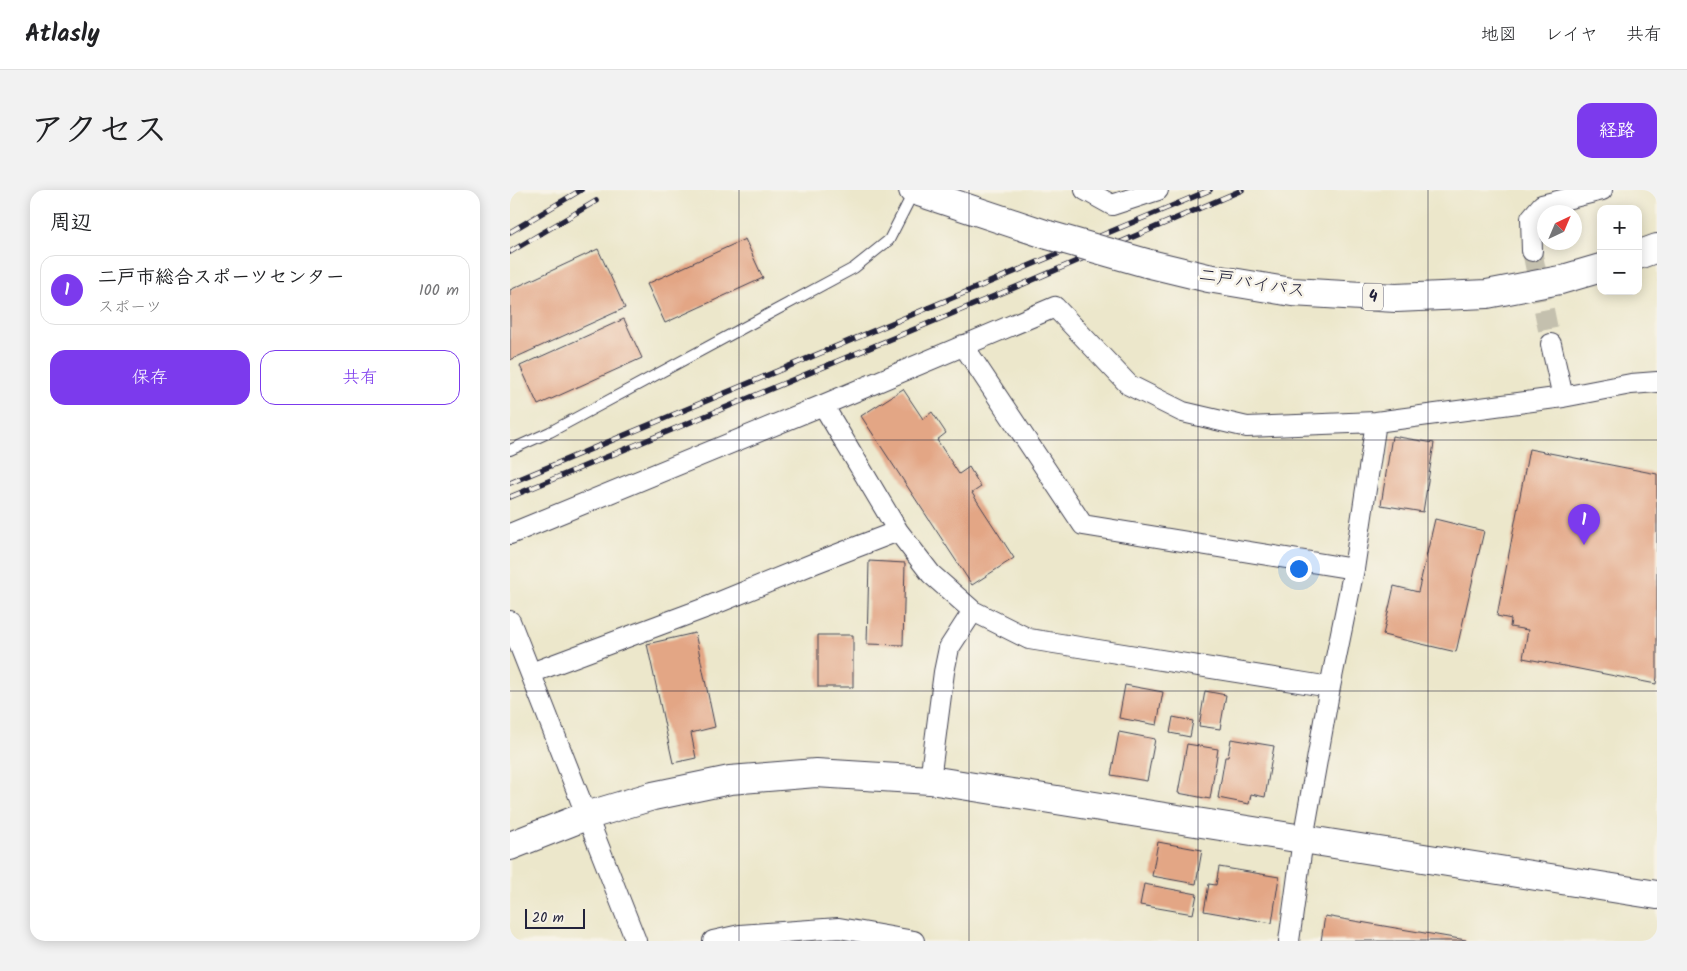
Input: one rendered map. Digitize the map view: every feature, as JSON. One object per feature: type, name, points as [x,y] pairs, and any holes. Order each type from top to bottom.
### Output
[{"type":"main road","name":"二戸バイパス","points":[[913,190],[1048,235],[1146,263],[1208,278],[1292,292],[1396,298],[1487,294],[1560,280],[1597,269]]},
{"type":"main road","points":[[1642,254],[1657,248]]},
{"type":"main road","points":[[510,846],[586,816],[653,796],[730,780],[816,773],[930,780],[1657,895]]},
{"type":"street","points":[[1085,190],[1112,205],[1158,190]]},
{"type":"street","points":[[1532,251],[1531,218],[1542,204],[1602,190]]},
{"type":"street","points":[[510,534],[1055,307],[1129,385],[1183,412],[1247,427],[1376,422],[1563,397],[1631,384],[1657,382]]},
{"type":"street","points":[[963,344],[1083,525],[1354,569]]},
{"type":"street","points":[[1551,344],[1563,397]]},
{"type":"street","points":[[823,405],[898,530],[931,574],[973,611],[1029,639],[1330,687]]},
{"type":"street","points":[[1289,941],[1303,839],[1330,687],[1354,569],[1376,422]]},
{"type":"street","points":[[531,673],[705,608],[898,530]]},
{"type":"street","points":[[930,780],[944,672],[949,648],[973,611]]},
{"type":"street","points":[[510,622],[636,941]]},
{"type":"street","points":[[713,941],[740,934],[839,928],[914,941]]},
{"type":"lane","points":[[510,450],[558,427],[854,268],[889,240],[913,190]]},
{"type":"building","points":[[745,239],[763,278],[665,323],[647,284]]},
{"type":"building","points":[[598,249],[625,308],[510,360],[510,290]]},
{"type":"building","points":[[624,319],[642,358],[538,405],[520,366]]},
{"type":"building","points":[[903,389],[923,419],[932,412],[946,433],[937,440],[959,474],[969,467],[981,487],[972,493],[1014,558],[972,585],[861,416]]},
{"type":"building","points":[[1392,436],[1434,443],[1423,512],[1381,505]]},
{"type":"building","points":[[1529,449],[1657,474],[1656,684],[1523,658],[1528,630],[1510,627],[1511,619],[1497,616]]},
{"type":"building","points":[[1435,519],[1484,531],[1456,652],[1383,635],[1394,586],[1418,592]]},
{"type":"building","points":[[869,561],[905,563],[903,645],[867,644]]},
{"type":"building","points":[[695,633],[715,727],[691,733],[696,758],[673,763],[647,644]]},
{"type":"building","points":[[818,635],[853,635],[853,687],[818,687]]},
{"type":"building","points":[[1125,685],[1163,692],[1157,725],[1119,718]]},
{"type":"building","points":[[1205,691],[1226,695],[1220,729],[1199,726]]},
{"type":"building","points":[[1173,717],[1193,721],[1190,737],[1170,733]]},
{"type":"building","points":[[1119,732],[1155,739],[1147,781],[1111,775]]},
{"type":"building","points":[[1231,739],[1274,746],[1265,797],[1251,794],[1249,804],[1218,798],[1225,757],[1228,757]]},
{"type":"building","points":[[1187,744],[1218,749],[1210,799],[1178,793]]},
{"type":"building","points":[[1158,842],[1202,850],[1196,884],[1152,876]]},
{"type":"building","points":[[1219,867],[1279,877],[1272,923],[1204,911],[1209,884],[1216,885]]},
{"type":"building","points":[[1144,884],[1197,894],[1193,914],[1140,905]]},
{"type":"building","points":[[1325,916],[1466,940],[1466,941],[1321,941]]},
{"type":"tunnel","points":[[1532,251],[1551,344]]},
{"type":"railway","points":[[510,232],[581,190]]},
{"type":"railway","points":[[510,483],[1210,190]]},
{"type":"railway","points":[[510,497],[1021,285],[1242,190]]},
{"type":"railway","points":[[510,252],[596,201]]},
{"type":"place","name":"二戸市総合スポーツセンター","points":[[1584,545]]}]
